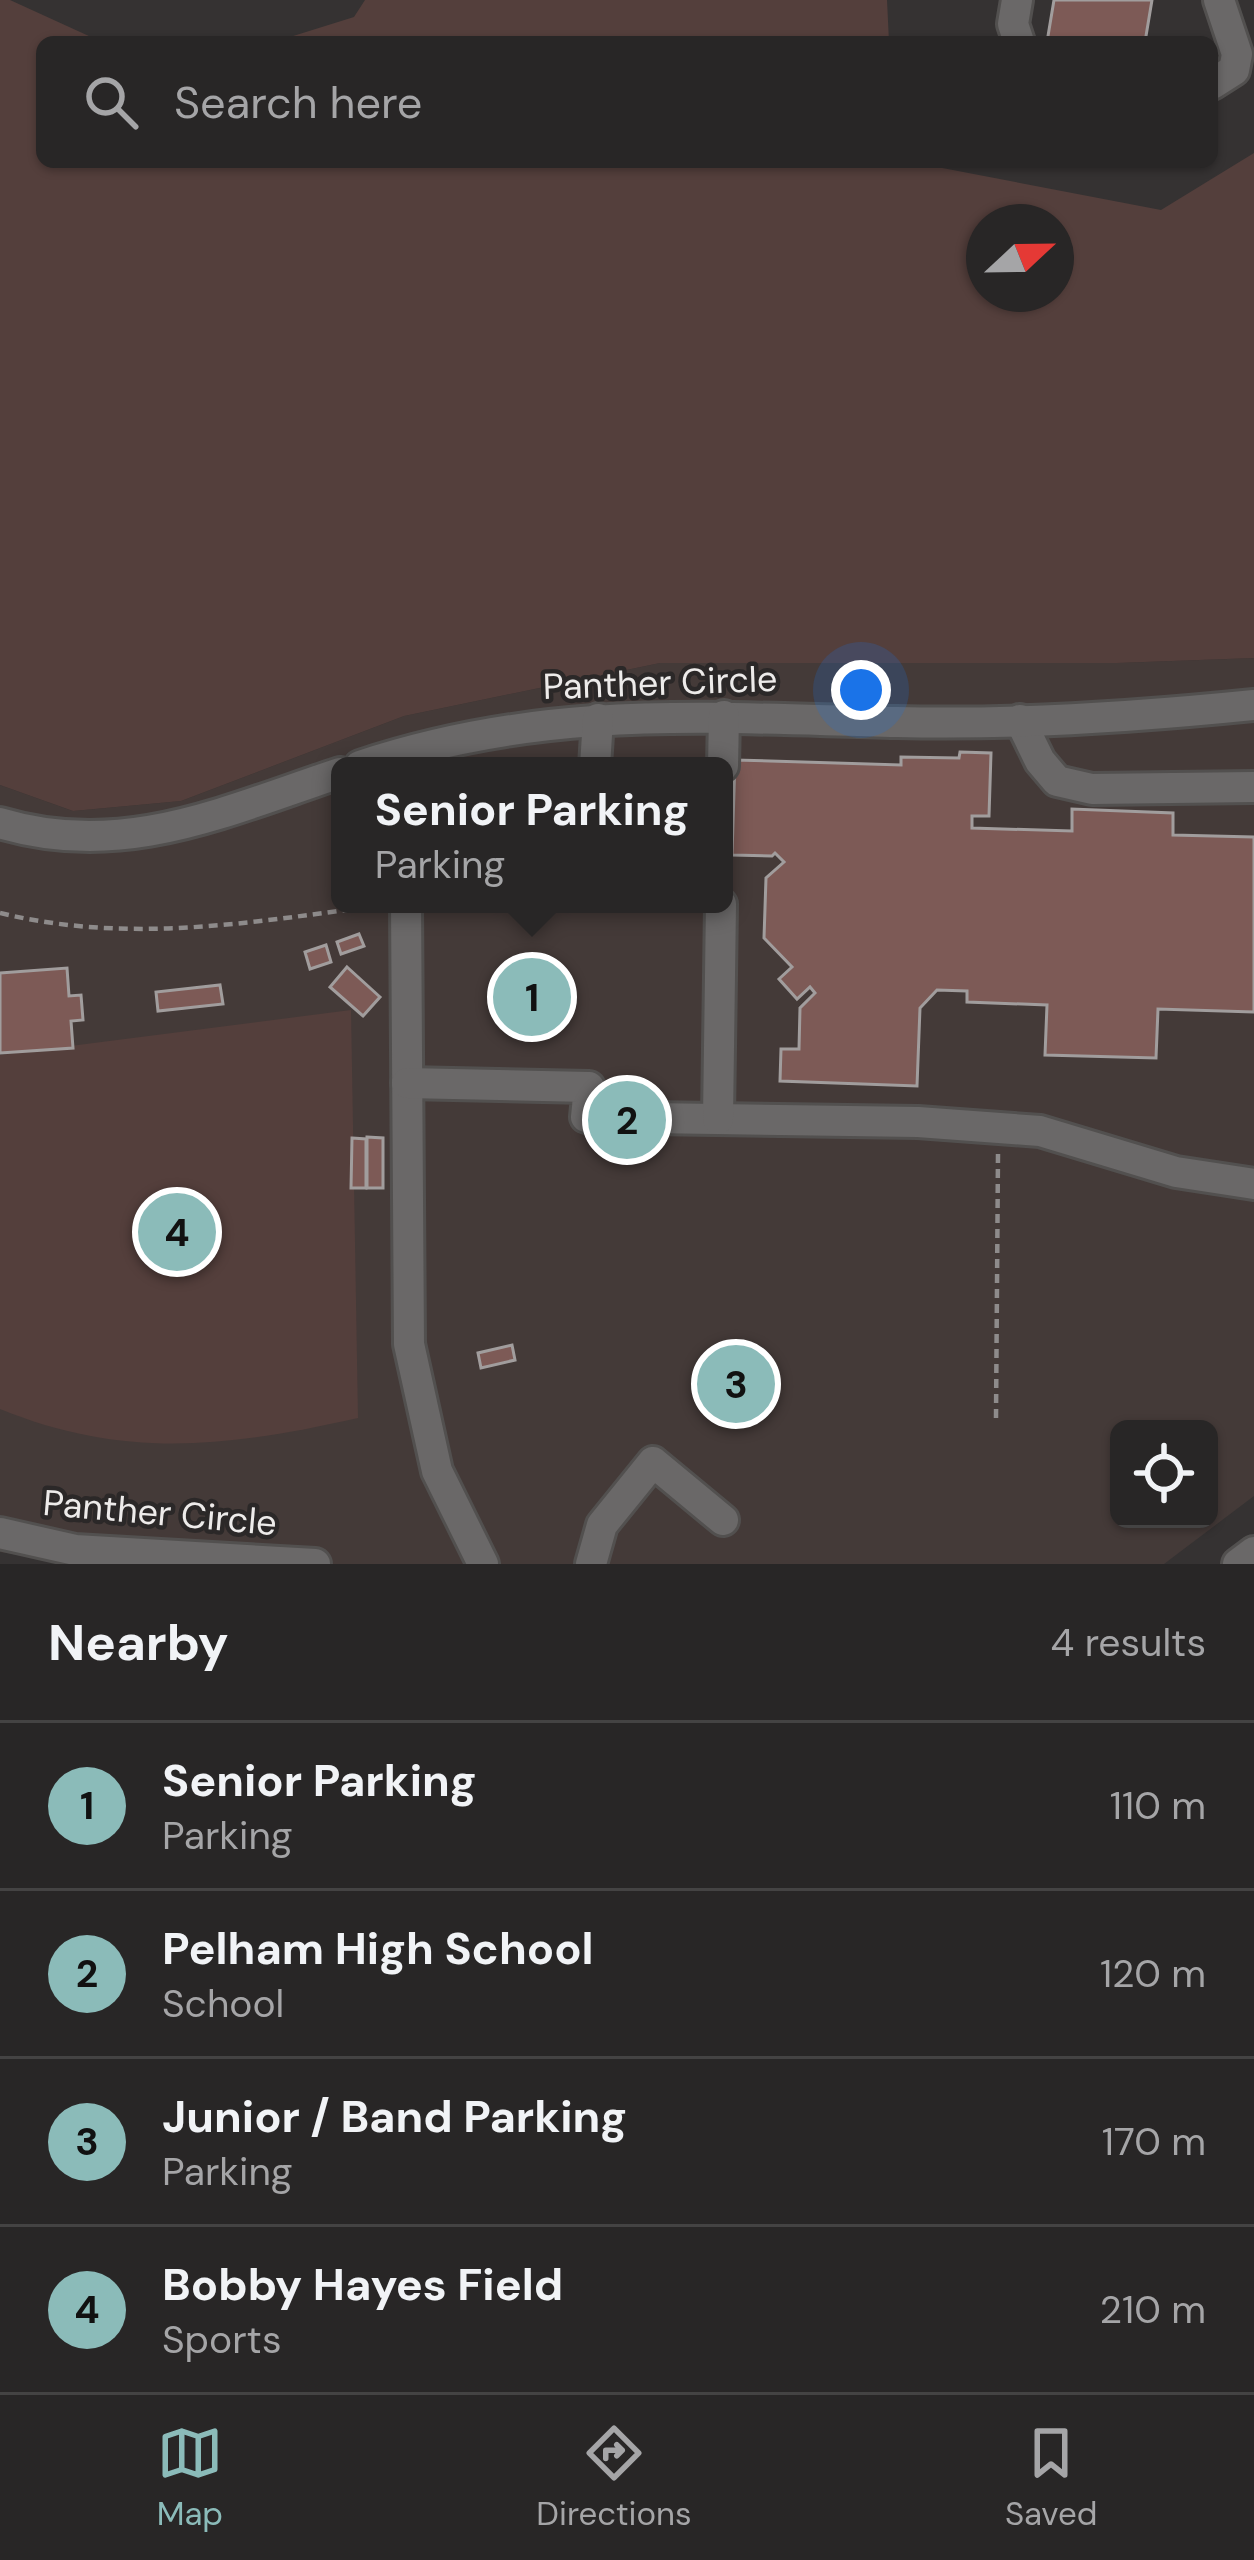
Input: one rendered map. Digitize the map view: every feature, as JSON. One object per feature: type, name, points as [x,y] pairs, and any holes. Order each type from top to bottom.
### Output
[{"type":"street","points":[[1017,0],[1013,24],[1017,36]]},
{"type":"street","points":[[1218,80],[1234,70],[1237,54],[1219,0]]},
{"type":"street","name":"Panther Circle","points":[[396,757],[524,725],[598,719],[1020,720],[1206,712],[1254,705]]},
{"type":"street","points":[[723,757],[724,716]]},
{"type":"street","points":[[596,757],[598,719]]},
{"type":"street","points":[[1020,720],[1040,761],[1057,781],[1092,789],[1254,787]]},
{"type":"street","points":[[0,824],[117,838],[184,825],[331,776]]},
{"type":"street","points":[[406,913],[409,1344],[437,1471],[483,1564]]},
{"type":"street","points":[[718,1119],[722,913]]},
{"type":"street","points":[[406,1083],[589,1087],[586,1117],[918,1122],[1040,1131],[1175,1172],[1254,1184]]},
{"type":"street","points":[[591,1564],[602,1525],[653,1462],[723,1520]]},
{"type":"street","name":"Panther Circle","points":[[0,1533],[75,1550],[315,1564]]},
{"type":"street","points":[[1238,1564],[1254,1552]]},
{"type":"path","points":[[0,913],[43,923],[129,932],[331,912]]},
{"type":"path","points":[[996,1418],[998,1161]]},
{"type":"shaded area","points":[[0,0],[10,0],[89,36],[36,36],[36,168],[942,168],[1161,210],[1254,153],[1254,658],[1117,663],[660,663],[404,716],[181,801],[73,811],[0,785]]},
{"type":"shaded area","points":[[365,0],[887,0],[889,36],[293,36],[354,17]]},
{"type":"shaded area","points":[[1254,658],[1254,1496],[1218,1523],[1218,1420],[1110,1420],[1110,1528],[1212,1528],[1164,1564],[74,1564],[0,1552],[0,785],[73,811],[181,801],[404,716],[660,663],[1117,663]]},
{"type":"shaded area","points":[[351,1010],[358,1418],[265,1436],[178,1444],[91,1436],[0,1409],[0,1055]]},
{"type":"building","points":[[1054,0],[1152,0],[1146,36],[1048,36]]},
{"type":"building","points":[[960,752],[991,753],[989,816],[972,816],[972,828],[1072,831],[1072,809],[1173,813],[1173,835],[1254,837],[1254,1012],[1158,1009],[1156,1058],[1045,1055],[1047,1005],[967,1002],[967,991],[937,990],[920,1008],[917,1086],[780,1081],[781,1049],[799,1049],[800,1008],[815,993],[810,987],[797,999],[779,979],[792,967],[764,938],[766,878],[784,862],[775,853],[733,855],[735,760],[901,765],[901,757],[959,758]]},
{"type":"building","points":[[359,934],[364,946],[341,954],[337,942]]},
{"type":"building","points":[[326,945],[331,962],[310,969],[305,952]]},
{"type":"building","points":[[347,967],[380,997],[363,1016],[330,987]]},
{"type":"building","points":[[67,968],[69,996],[81,995],[83,1020],[71,1021],[73,1048],[0,1053],[0,973]]},
{"type":"building","points":[[220,985],[223,1004],[158,1011],[156,992]]},
{"type":"building","points":[[367,1137],[383,1138],[383,1188],[367,1188]]},
{"type":"building","points":[[352,1138],[366,1139],[366,1188],[351,1188]]},
{"type":"building","points":[[512,1345],[515,1360],[481,1368],[478,1353]]},
{"type":"place","name":"Senior Parking","points":[[532,997]]},
{"type":"place","name":"Pelham High School","points":[[627,1120]]},
{"type":"place","name":"Bobby Hayes Field","points":[[177,1232]]},
{"type":"place","name":"Junior / Band Parking","points":[[736,1384]]}]
